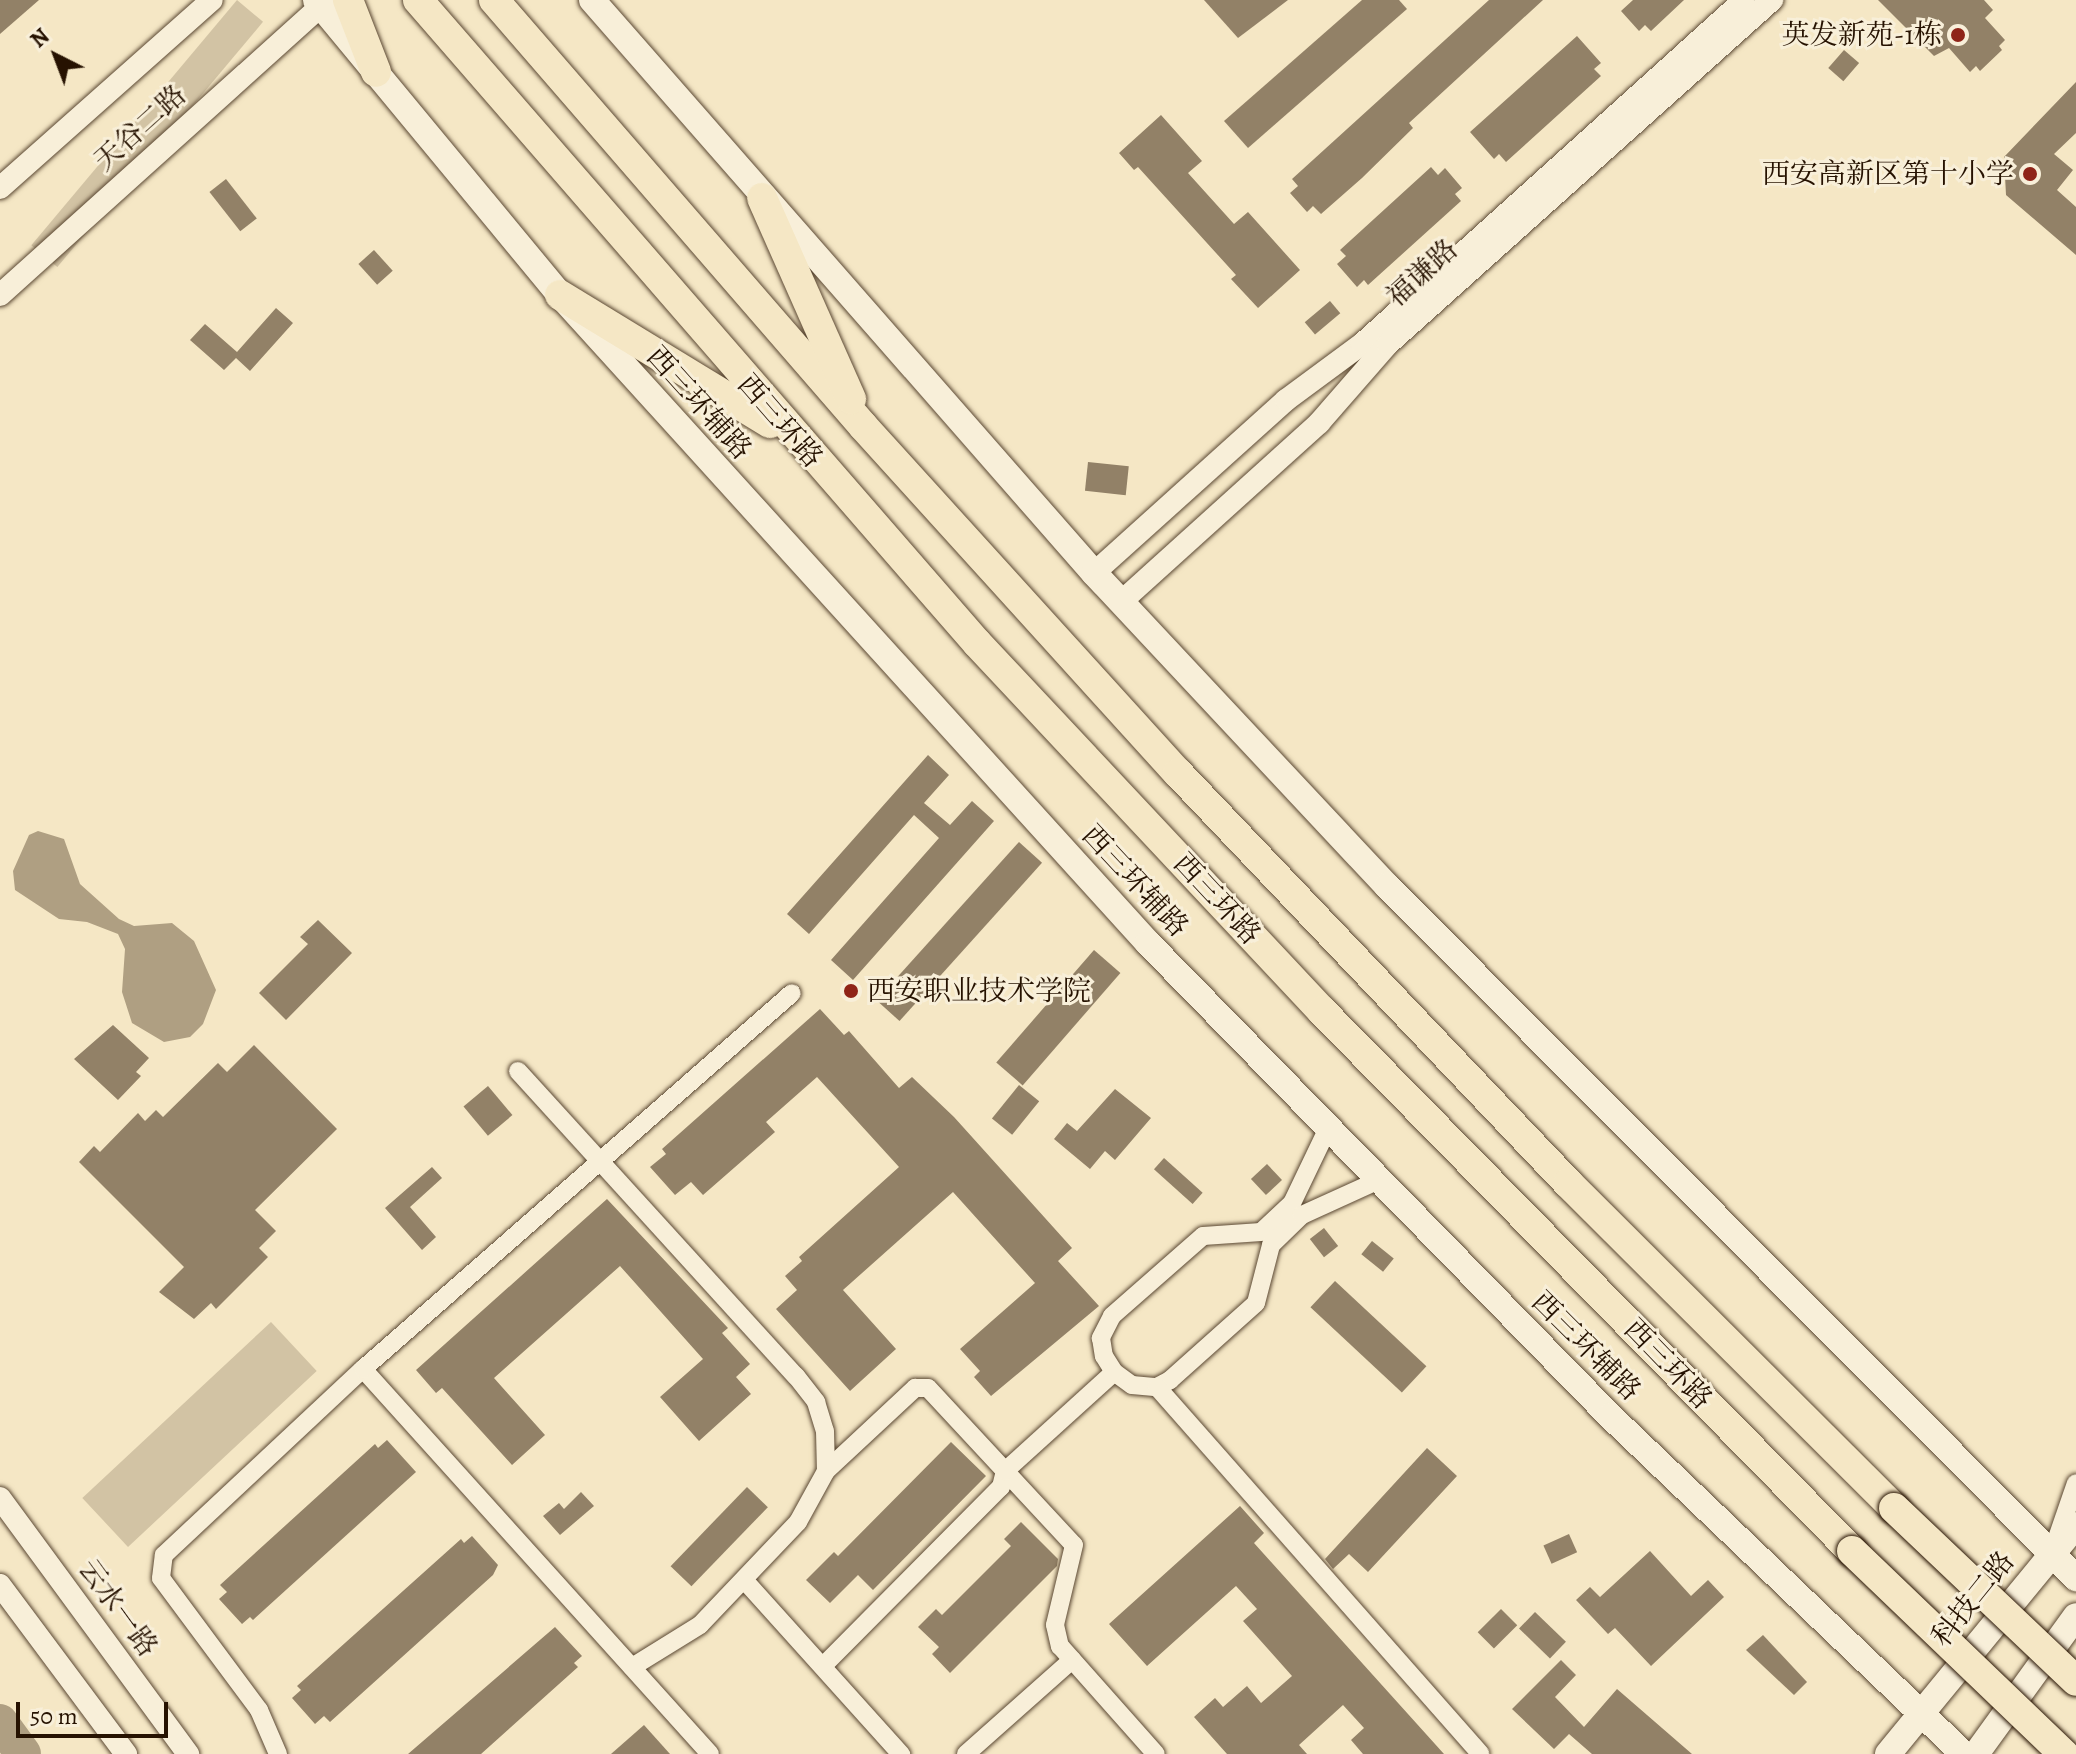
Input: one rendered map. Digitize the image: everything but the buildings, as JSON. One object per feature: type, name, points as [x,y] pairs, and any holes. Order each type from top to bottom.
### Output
[{"type":"highway","name":"西三环路","points":[[418,0],[794,438],[977,643],[1322,1011],[1852,1551],[2064,1754]]},
{"type":"highway","name":"西三环路","points":[[494,0],[863,426],[1178,773],[1568,1183],[1894,1508],[2076,1681]]},
{"type":"highway","points":[[328,2],[376,72]]},
{"type":"highway","points":[[762,198],[863,426]]},
{"type":"highway","points":[[560,295],[794,438]]},
{"type":"main road","points":[[592,0],[762,198],[1094,573],[1486,988],[2076,1578]]},
{"type":"main road","name":"西三环辅路","points":[[376,72],[560,295],[1148,943],[1610,1416],[1964,1754]]},
{"type":"main road","name":"科技二路","points":[[1888,1754],[2076,1525]]},
{"type":"main road","points":[[1976,1754],[2076,1616]]},
{"type":"street","name":"天谷二路","points":[[0,188],[212,0]]},
{"type":"street","name":"福谦路","points":[[1094,573],[1286,400],[1362,344],[1744,0]]},
{"type":"street","name":"福谦路","points":[[1122,601],[1319,423],[1388,344],[1772,0]]},
{"type":"street","name":"天谷二路","points":[[1,292],[328,2]]},
{"type":"street","points":[[278,1754],[259,1710],[161,1578],[164,1555],[363,1369],[792,993]]},
{"type":"street","points":[[518,1071],[816,1402],[825,1431],[826,1471]]},
{"type":"street","points":[[1328,1128],[1292,1203],[1261,1232],[1203,1236],[1112,1316],[1101,1338],[1104,1356],[1114,1372],[1132,1385],[1157,1387],[1480,1754]]},
{"type":"street","points":[[1157,1387],[1256,1303],[1271,1245],[1302,1215],[1379,1180]]},
{"type":"street","points":[[363,1369],[710,1754]]},
{"type":"street","points":[[823,1666],[1001,1487],[1005,1471],[1114,1372]]},
{"type":"street","points":[[632,1667],[700,1625],[746,1582],[798,1522],[826,1471],[915,1388],[928,1388],[1074,1545],[1072,1568],[1055,1625],[1060,1646],[1156,1754]]},
{"type":"street","points":[[2051,1553],[2076,1483]]},
{"type":"street","name":"云水一路","points":[[0,1498],[188,1754]]},
{"type":"street","points":[[746,1582],[901,1754]]},
{"type":"street","points":[[0,1585],[126,1754]]},
{"type":"street","points":[[966,1754],[1072,1660]]},
{"type":"shaded area","points":[[237,0],[263,22],[57,267],[31,245]]},
{"type":"shaded area","points":[[38,831],[64,839],[80,884],[119,919],[134,926],[172,923],[194,941],[216,990],[203,1024],[190,1037],[164,1042],[132,1023],[122,992],[125,949],[118,934],[87,922],[59,919],[15,890],[13,871],[29,835]]},
{"type":"shaded area","points":[[271,1322],[317,1371],[128,1547],[82,1498]]},
{"type":"waterway","points":[[0,1722],[23,1754]]},
{"type":"place","name":"英发新苑-1栋","points":[[1958,35]]},
{"type":"place","name":"西安高新区第十小学","points":[[2030,174]]},
{"type":"place","name":"西安职业技术学院","points":[[851,991]]}]
